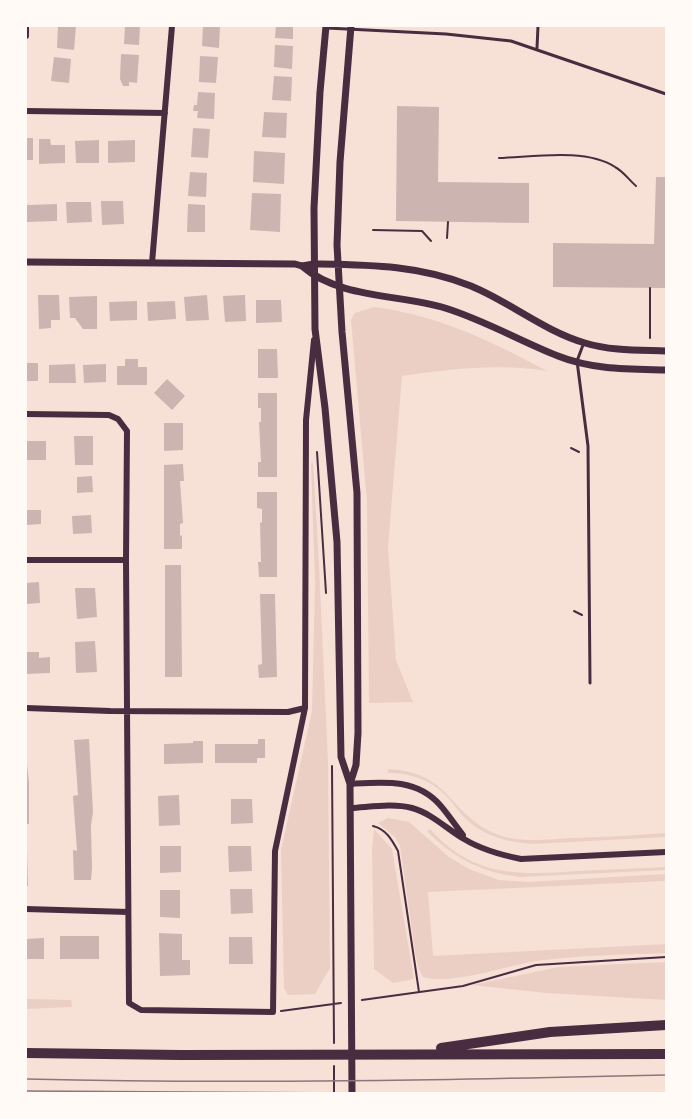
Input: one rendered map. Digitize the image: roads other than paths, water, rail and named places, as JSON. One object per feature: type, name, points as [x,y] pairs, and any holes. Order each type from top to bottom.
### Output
[{"type":"highway","points":[[405,1053],[550,1032],[666,1024]]},
{"type":"highway","points":[[26,1053],[666,1054]]},
{"type":"street","points":[[26,26],[26,36]]},
{"type":"street","points":[[152,263],[172,26]]},
{"type":"street","points":[[326,26],[314,208],[315,329],[325,408],[337,543],[341,757],[350,784],[352,1094]]},
{"type":"street","points":[[350,784],[356,765],[358,733],[357,500],[338,264],[340,162],[351,27]]},
{"type":"street","points":[[26,111],[165,113]]},
{"type":"street","points":[[26,262],[295,264],[302,266],[338,264],[408,268],[473,287],[538,322],[584,343],[601,347],[666,351]]},
{"type":"street","points":[[302,266],[314,277],[352,290],[403,298],[444,308],[481,321],[559,357],[611,369],[666,370]]},
{"type":"street","points":[[26,414],[109,415],[118,419],[127,431],[129,1003],[141,1010],[273,1012],[274,851],[305,708],[306,420],[315,329]]},
{"type":"street","points":[[26,560],[126,560]]},
{"type":"street","points":[[26,708],[288,712],[305,708]]},
{"type":"street","points":[[350,784],[394,782],[417,788],[440,805],[467,841]]},
{"type":"street","points":[[351,808],[399,806],[411,808],[424,812],[467,841],[500,855],[521,859],[666,852]]},
{"type":"street","points":[[26,909],[128,912]]},
{"type":"lane","points":[[326,26],[511,41],[666,94]]},
{"type":"lane","points":[[537,48],[538,26]]},
{"type":"lane","points":[[584,343],[577,362],[588,446],[590,683]]},
{"type":"tram line","points":[[26,1079],[346,1081],[666,1075]]},
{"type":"tram line","points":[[26,1091],[514,1094]]}]
